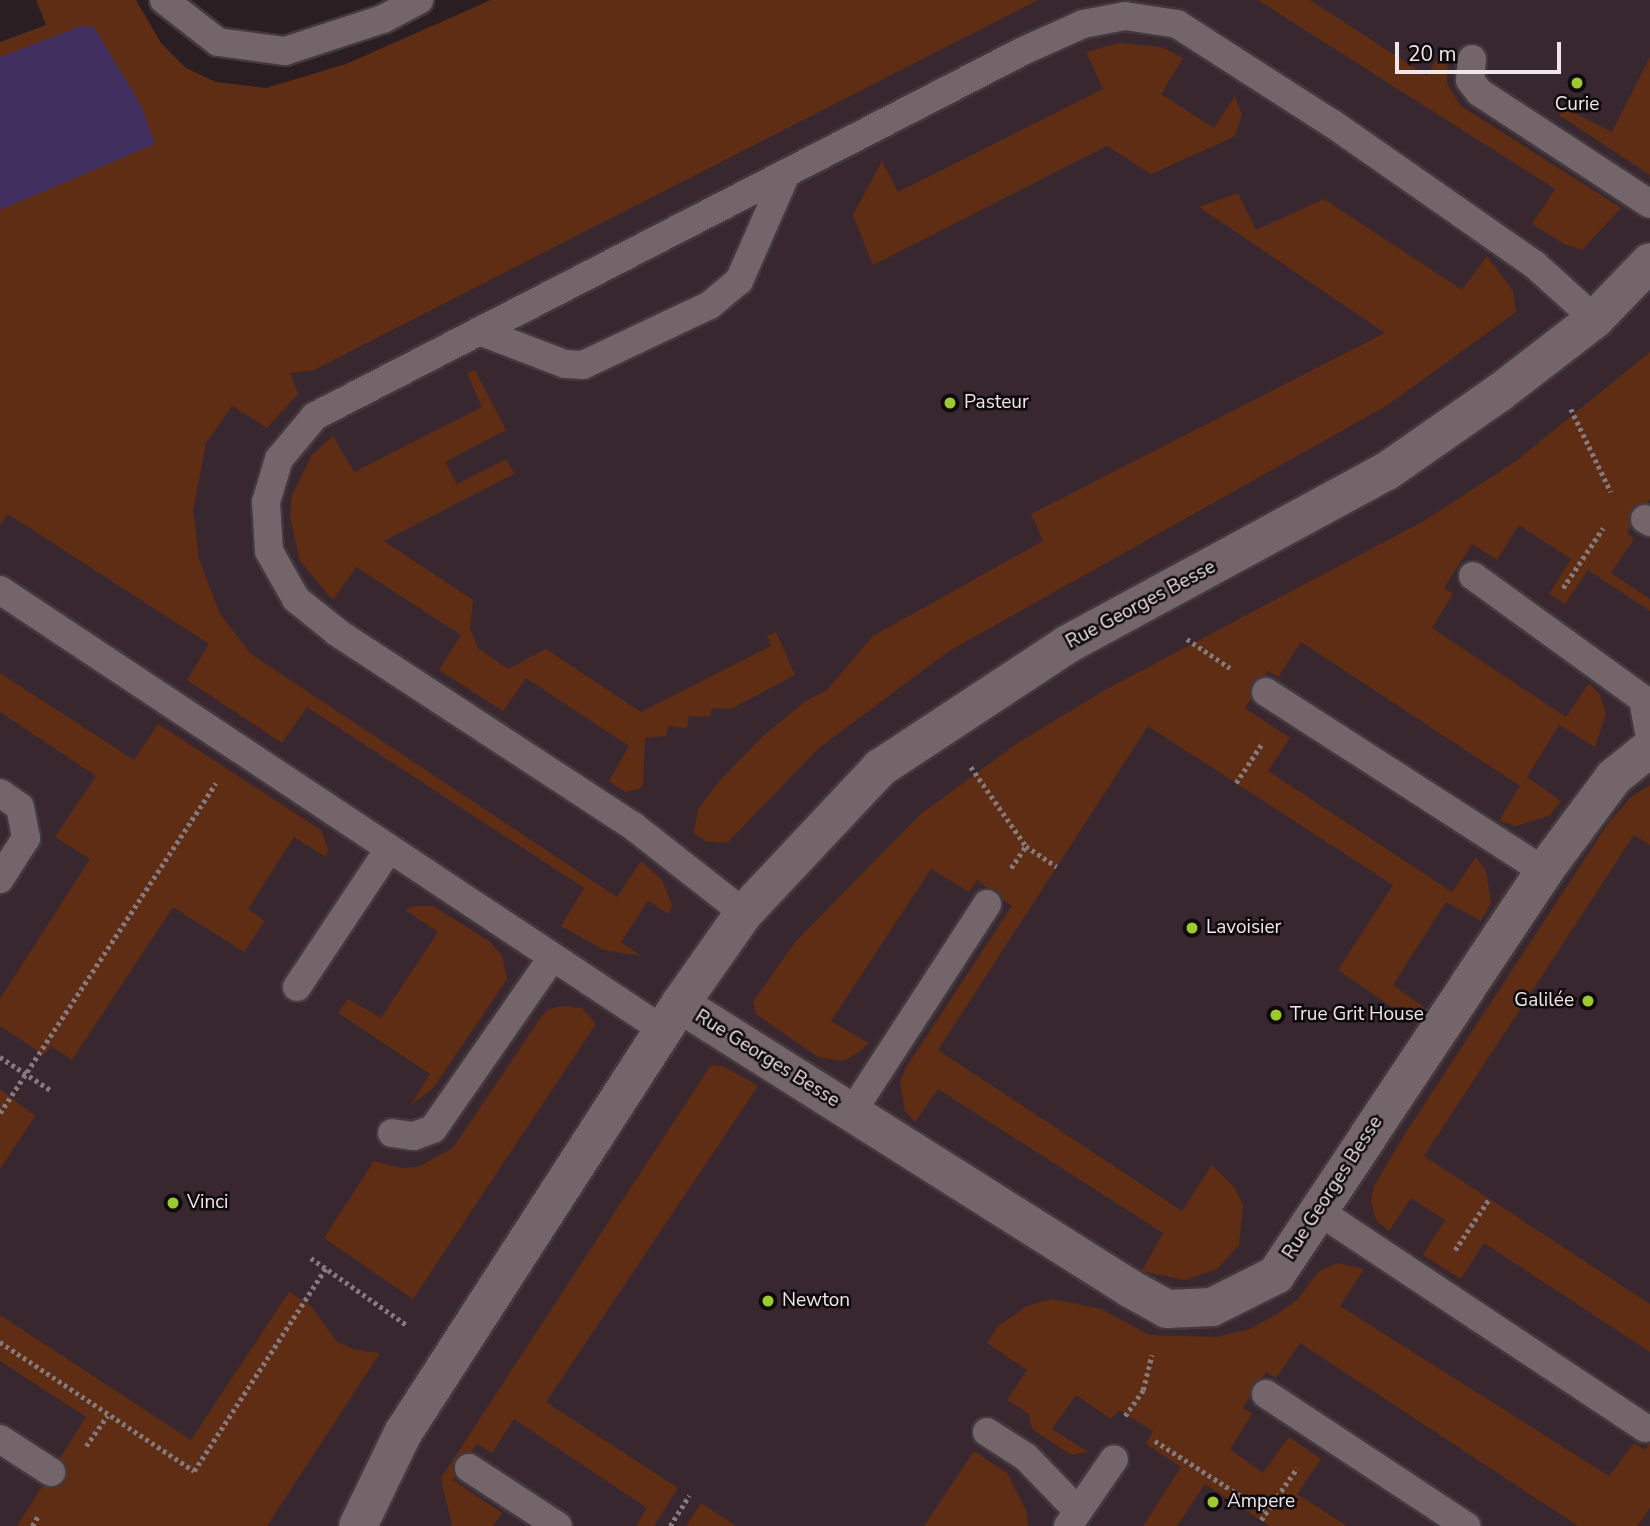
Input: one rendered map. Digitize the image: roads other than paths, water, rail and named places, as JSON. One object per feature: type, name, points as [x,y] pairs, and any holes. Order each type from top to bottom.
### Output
[{"type":"street","name":"Rue Georges Besse","points":[[358,1526],[403,1433],[672,1017],[744,913],[880,768],[1068,644],[1387,471],[1499,393],[1595,319],[1650,262]]},
{"type":"street","name":"Rue Georges Besse","points":[[672,1017],[852,1112],[1167,1309],[1212,1307],[1276,1275],[1544,871],[1614,777],[1650,748]]},
{"type":"lane","points":[[164,0],[218,42],[285,51],[383,19],[419,0]]},
{"type":"lane","points":[[744,913],[633,826],[337,632],[296,599],[269,551],[266,502],[279,459],[315,416],[1083,24],[1125,16],[1177,24],[1333,124],[1535,265],[1595,319]]},
{"type":"lane","points":[[1472,59],[1468,72],[1479,92],[1650,204]]},
{"type":"lane","points":[[479,331],[565,364],[583,365],[710,305],[739,281],[786,174]]},
{"type":"lane","points":[[1473,576],[1643,699],[1650,739]]},
{"type":"lane","points":[[0,590],[239,747],[551,959],[672,1017]]},
{"type":"lane","points":[[1266,692],[1544,871]]},
{"type":"lane","points":[[0,793],[20,807],[26,838],[0,879]]},
{"type":"lane","points":[[297,987],[389,849]]},
{"type":"lane","points":[[852,1112],[987,904]]},
{"type":"lane","points":[[392,1133],[414,1136],[433,1129],[551,959]]},
{"type":"lane","points":[[1317,1210],[1644,1428]]},
{"type":"lane","points":[[1266,1394],[1323,1429],[1466,1526]]},
{"type":"lane","points":[[987,1432],[1026,1457],[1073,1518],[1114,1459]]},
{"type":"lane","points":[[0,1438],[51,1472]]},
{"type":"lane","points":[[468,1468],[558,1526]]},
{"type":"place","name":"Curie","points":[[1577,83]]},
{"type":"place","name":"Pasteur","points":[[950,403]]},
{"type":"place","name":"Lavoisier","points":[[1192,928]]},
{"type":"place","name":"Galilée","points":[[1588,1001]]},
{"type":"place","name":"True Grit House","points":[[1276,1015]]},
{"type":"place","name":"Vinci","points":[[173,1203]]},
{"type":"place","name":"Newton","points":[[768,1301]]},
{"type":"place","name":"Ampere","points":[[1213,1502]]}]
